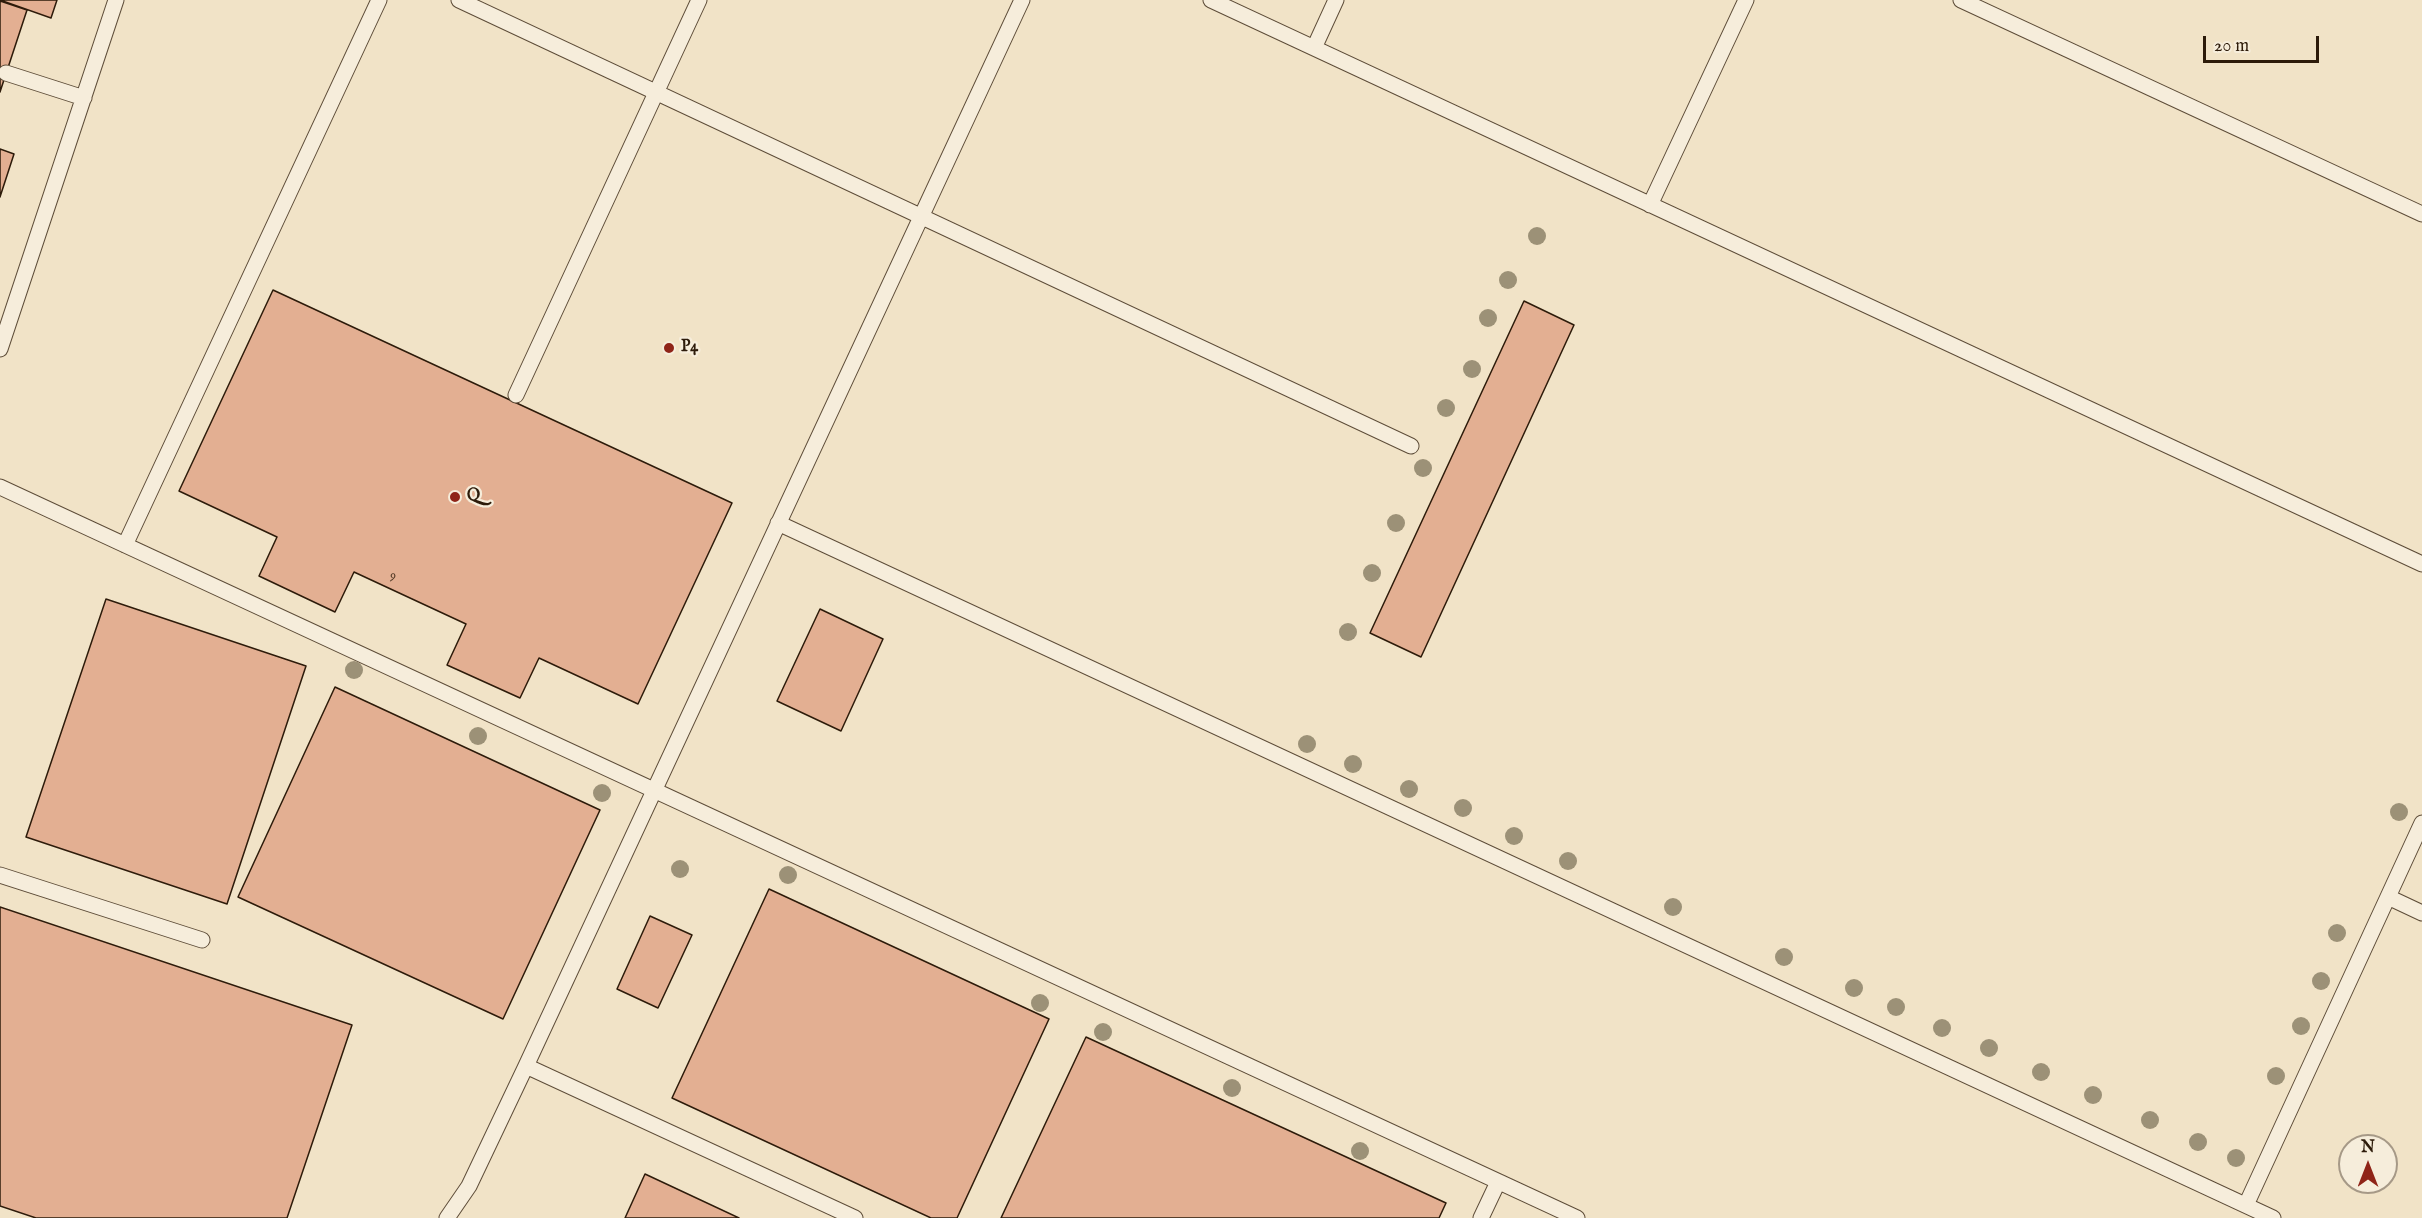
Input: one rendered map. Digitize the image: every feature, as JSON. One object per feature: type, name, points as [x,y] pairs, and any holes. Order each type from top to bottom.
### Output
[{"type":"lane","points":[[0,349],[116,0]]},
{"type":"lane","points":[[125,545],[379,0]]},
{"type":"lane","points":[[459,0],[1411,446]]},
{"type":"lane","points":[[516,395],[699,0]]},
{"type":"lane","points":[[447,1218],[469,1186],[526,1066],[1022,0]]},
{"type":"lane","points":[[1211,0],[2422,564]]},
{"type":"lane","points":[[1314,48],[1336,0]]},
{"type":"lane","points":[[1650,205],[1746,0]]},
{"type":"lane","points":[[1961,0],[2422,214]]},
{"type":"lane","points":[[6,73],[84,98]]},
{"type":"lane","points":[[0,487],[1577,1218]]},
{"type":"lane","points":[[778,523],[2273,1218]]},
{"type":"lane","points":[[2246,1205],[2422,823]]},
{"type":"lane","points":[[0,875],[202,940]]},
{"type":"lane","points":[[2388,897],[2422,913]]},
{"type":"lane","points":[[526,1066],[855,1218]]},
{"type":"lane","points":[[1481,1218],[1498,1182]]},
{"type":"building","points":[[0,0],[57,0],[51,18]]},
{"type":"building","points":[[0,1],[27,10],[0,92]]},
{"type":"building","points":[[0,149],[14,154],[0,197]]},
{"type":"building","name":"Q","points":[[273,290],[732,503],[638,704],[539,658],[520,698],[447,665],[466,624],[354,572],[335,612],[259,576],[277,537],[179,491]]},
{"type":"building","points":[[1524,301],[1574,325],[1421,657],[1370,633]]},
{"type":"building","points":[[106,599],[306,666],[227,904],[26,837]]},
{"type":"building","points":[[820,609],[883,639],[841,731],[777,701]]},
{"type":"building","points":[[335,687],[600,810],[503,1019],[238,897]]},
{"type":"building","points":[[769,889],[1049,1019],[957,1218],[931,1218],[672,1098]]},
{"type":"building","points":[[0,907],[352,1025],[287,1218],[36,1218],[0,1206]]},
{"type":"building","points":[[650,916],[692,935],[658,1008],[617,989]]},
{"type":"building","points":[[1086,1037],[1446,1203],[1439,1218],[1001,1218]]},
{"type":"building","points":[[645,1174],[739,1218],[625,1218]]},
{"type":"place","name":"P4","points":[[669,348]]},
{"type":"place","name":"Q","points":[[455,497]]}]
